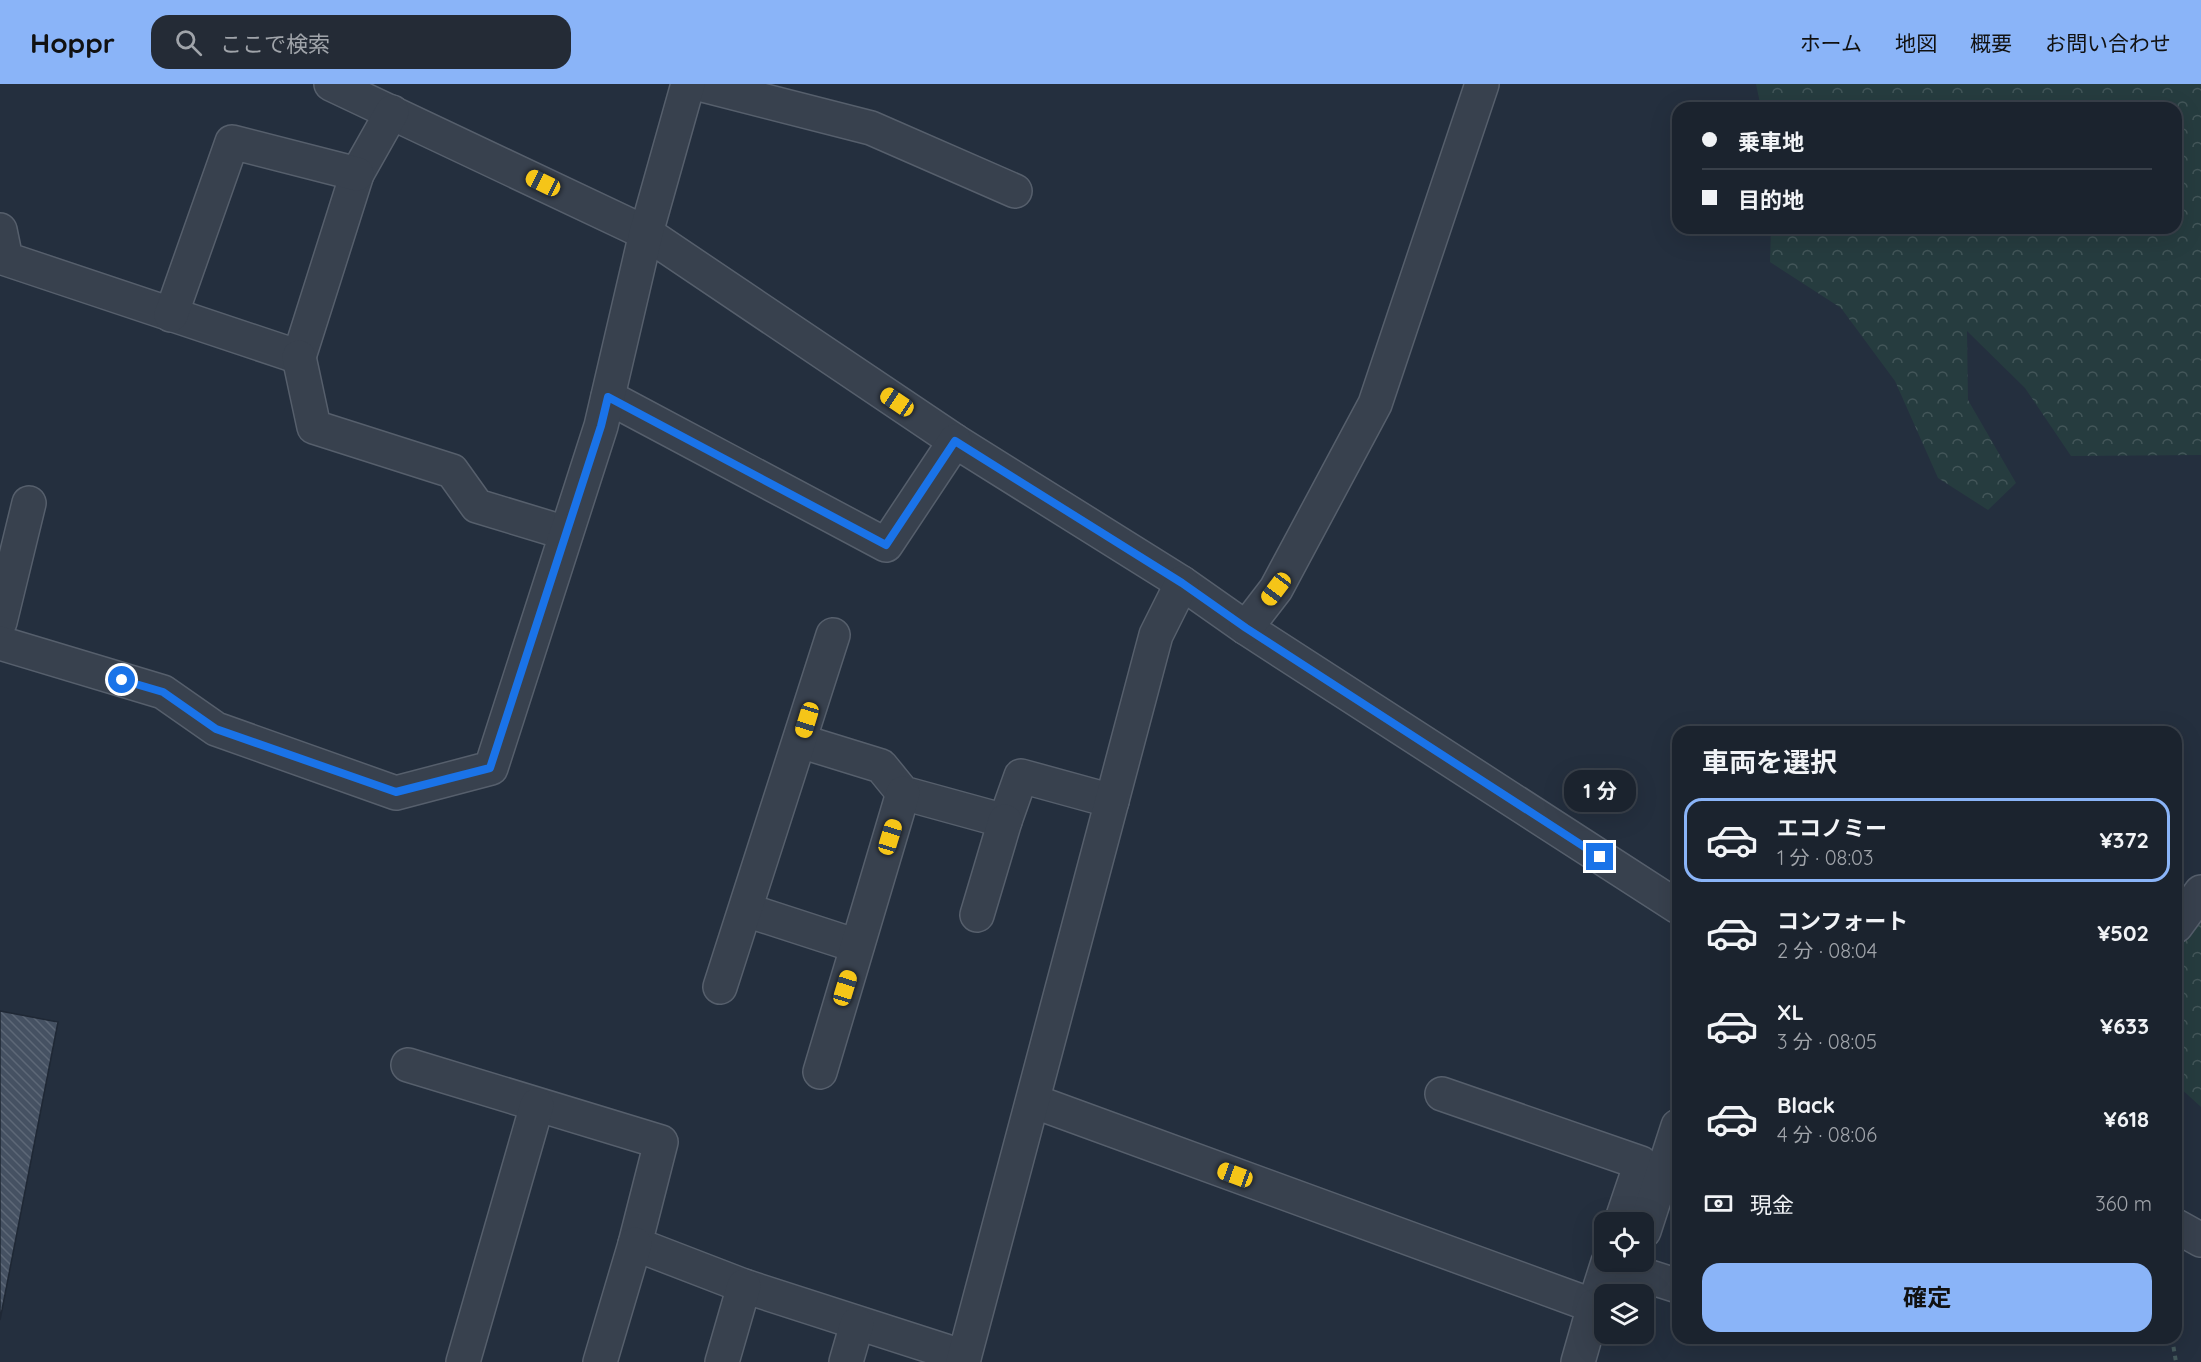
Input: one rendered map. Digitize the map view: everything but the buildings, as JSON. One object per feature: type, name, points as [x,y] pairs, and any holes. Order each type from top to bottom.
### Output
[{"type":"street","points":[[331,84],[646,233],[955,441],[1182,583],[1246,628],[1672,904]]},
{"type":"street","points":[[0,642],[163,692],[216,729],[396,792],[490,768],[608,397],[646,233],[688,84]]},
{"type":"street","points":[[699,84],[871,128],[1015,190]]},
{"type":"street","points":[[1246,628],[1276,589],[1375,404],[1482,84]]},
{"type":"street","points":[[392,112],[357,174],[299,357],[314,427],[452,471],[477,506],[566,533]]},
{"type":"street","points":[[171,315],[232,142],[357,174]]},
{"type":"street","points":[[0,230],[6,259],[299,357]]},
{"type":"street","points":[[608,397],[886,545],[955,441]]},
{"type":"street","points":[[0,622],[29,503]]},
{"type":"street","points":[[635,1244],[744,1286],[964,1360],[1156,634],[1182,583]]},
{"type":"street","points":[[720,987],[833,635]]},
{"type":"street","points":[[800,741],[881,766],[903,793],[1005,820]]},
{"type":"street","points":[[976,915],[1005,820],[1022,776],[1112,801]]},
{"type":"street","points":[[819,1072],[903,793]]},
{"type":"street","points":[[2182,918],[2201,892]]},
{"type":"street","points":[[746,910],[857,946]]},
{"type":"street","points":[[408,1065],[661,1142],[635,1244],[600,1362]]},
{"type":"street","points":[[1442,1094],[1641,1163],[1624,1212]]},
{"type":"street","points":[[1033,1101],[1594,1306]]},
{"type":"street","points":[[464,1362],[537,1105]]},
{"type":"street","points":[[1650,1212],[1672,1145]]},
{"type":"street","points":[[2182,1229],[2201,1240]]},
{"type":"street","points":[[1624,1272],[1672,1284]]},
{"type":"street","points":[[722,1362],[744,1286]]},
{"type":"street","points":[[846,1362],[857,1324]]},
{"type":"street","points":[[1587,1360],[1594,1330]]},
{"type":"path","points":[[2173,1344],[2176,1362]]},
{"type":"green space","points":[[1756,84],[2201,84],[2201,455],[2071,456],[2025,388],[1967,331],[1968,400],[2016,483],[1988,510],[1938,478],[1895,381],[1841,308],[1770,262],[1771,234],[2182,234],[2182,102],[1760,102]]},
{"type":"green space","points":[[2201,923],[2201,1107],[2182,1090],[2182,943]]},
{"type":"route","points":[[122,680],[163,692],[216,729],[396,792],[490,768],[601,426],[608,397],[886,545],[955,441],[1182,583],[1246,628],[1600,857]]}]
